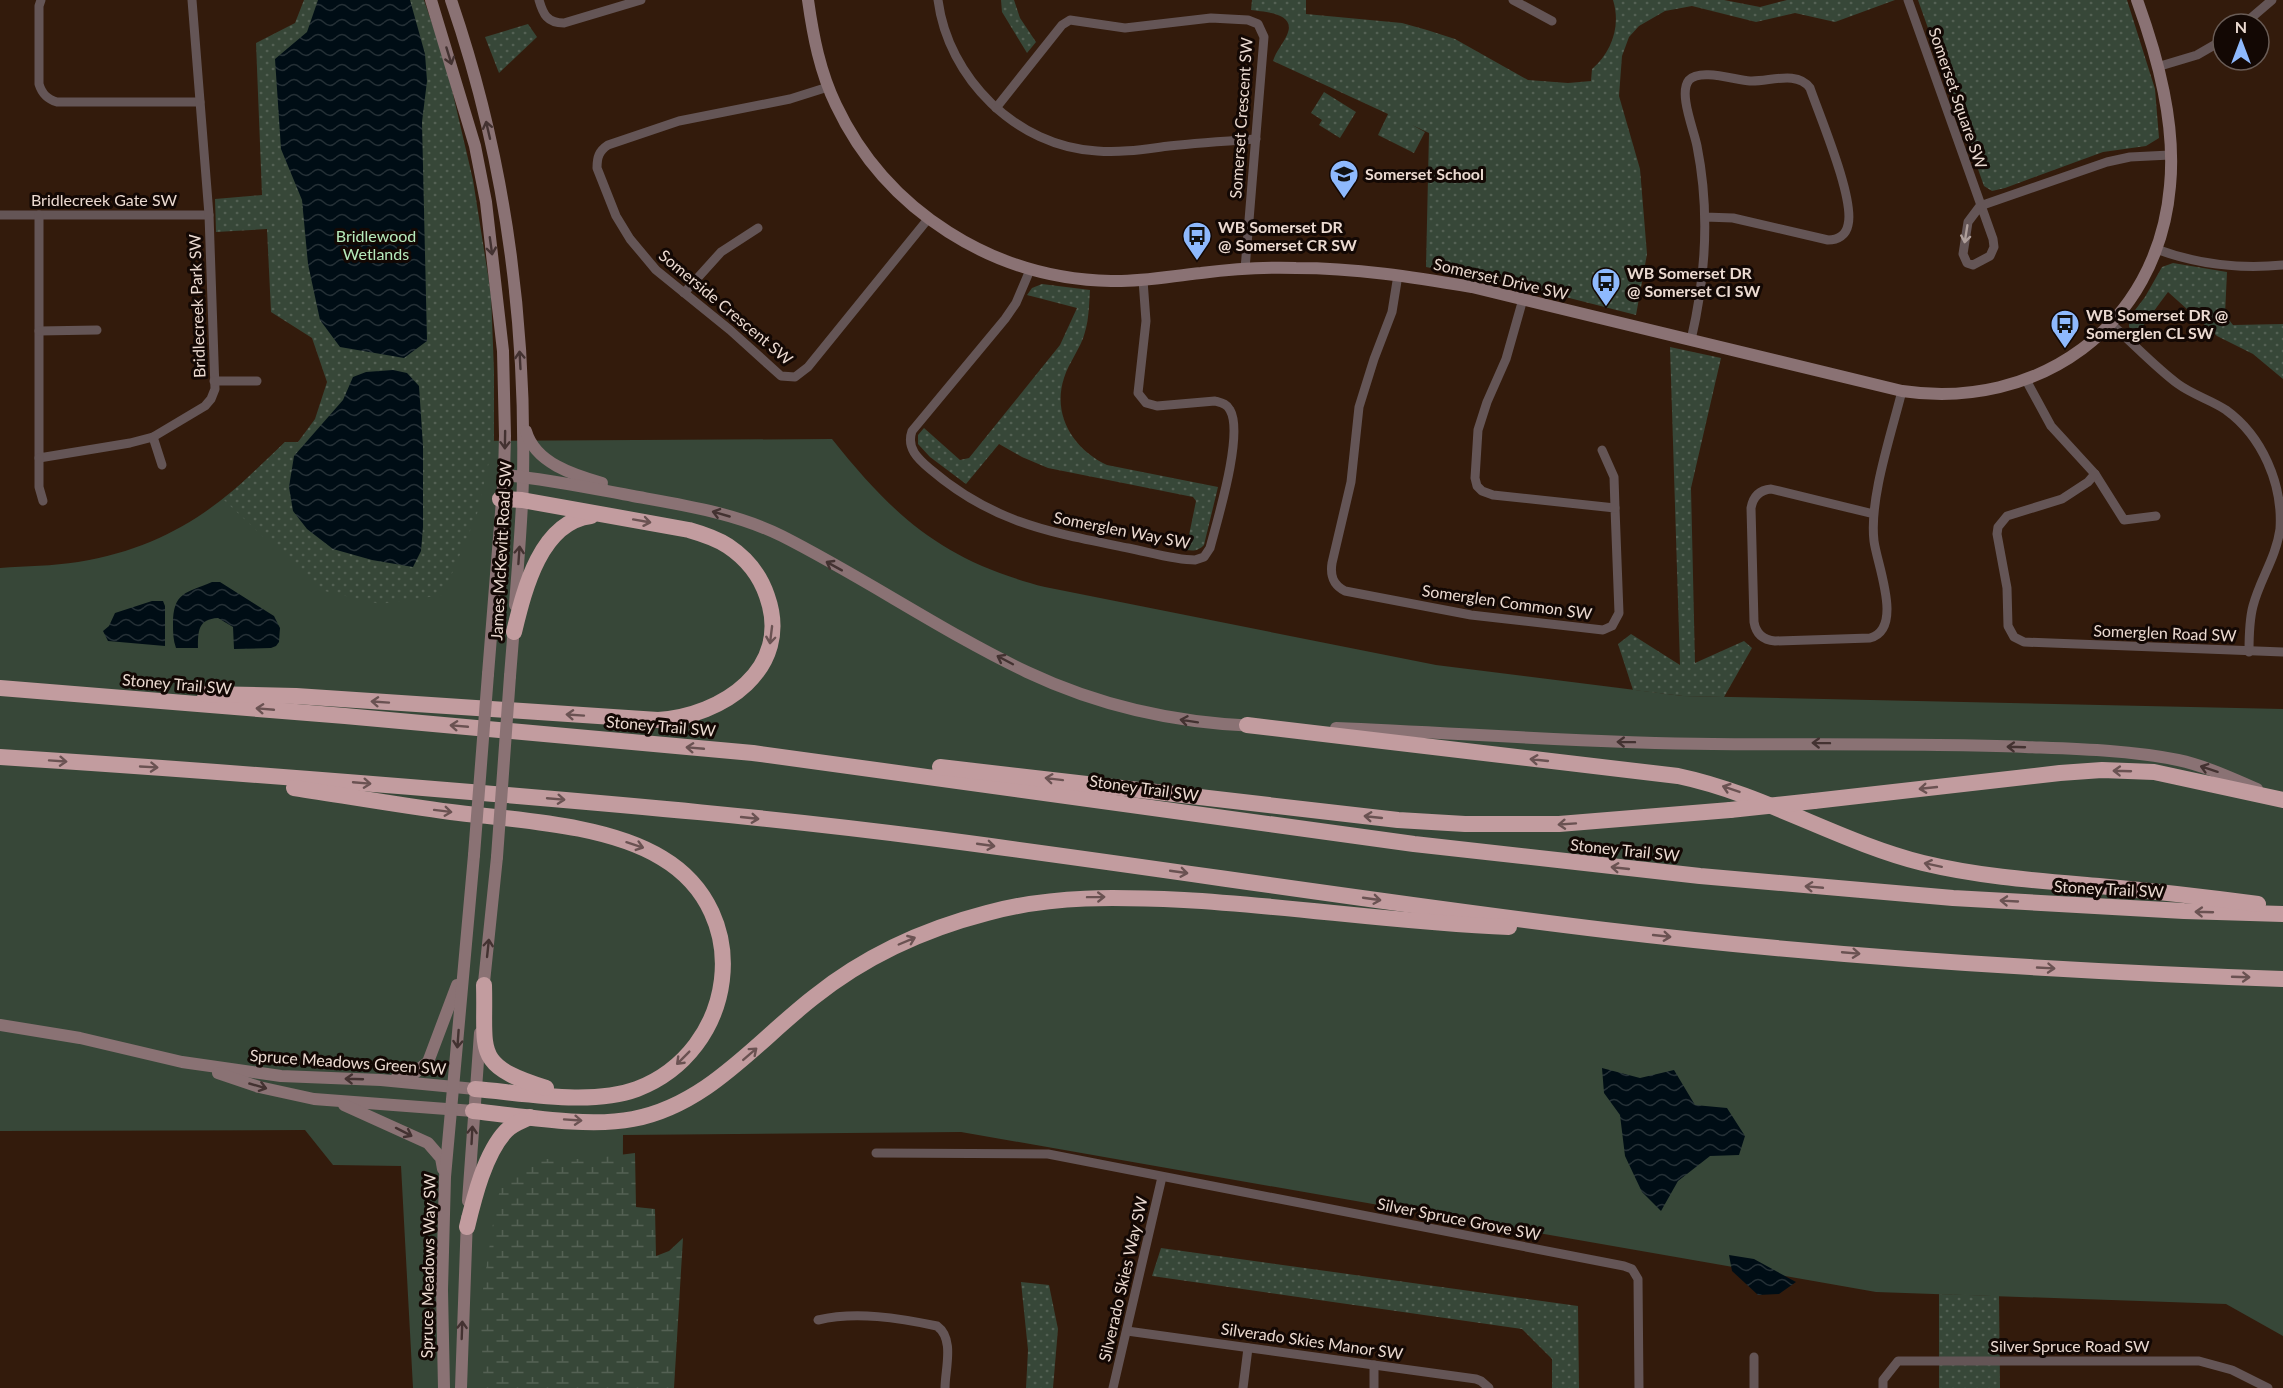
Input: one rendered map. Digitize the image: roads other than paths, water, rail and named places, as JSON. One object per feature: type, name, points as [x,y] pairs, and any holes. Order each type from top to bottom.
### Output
[{"type":"highway","points":[[24,689],[296,696],[644,720],[685,716],[723,703],[759,670],[770,644],[772,627],[770,604],[756,572],[743,557],[728,546],[689,530],[522,500],[500,499]]},
{"type":"highway","points":[[514,632],[525,589],[543,550],[567,524],[583,517],[600,515]]},
{"type":"highway","name":"Stoney Trail SW","points":[[0,688],[753,753],[1414,844],[1700,876],[1953,898],[2283,914]]},
{"type":"highway","points":[[1247,726],[1678,776],[1739,792],[1863,843],[1933,865],[2015,878],[2283,907]]},
{"type":"highway","points":[[753,753],[967,769],[1465,825],[1559,825],[1730,810],[2102,770],[2154,772],[2283,799]]},
{"type":"highway","points":[[0,757],[178,768],[637,806],[894,833],[1604,930],[1969,963],[2283,979]]},
{"type":"highway","points":[[178,768],[377,802],[577,830],[644,848],[678,869],[704,896],[719,928],[723,961],[722,984],[709,1026],[686,1056],[668,1072],[653,1082],[615,1095],[596,1097],[475,1089]]},
{"type":"highway","points":[[473,1111],[603,1122],[633,1120],[661,1112],[688,1099],[714,1082],[813,997],[869,960],[901,944],[961,920],[1018,905],[1088,897],[1122,897],[1231,903],[1439,924],[1604,930]]},
{"type":"highway","points":[[484,985],[483,1044],[489,1058],[503,1071],[520,1079],[572,1096]]},
{"type":"highway","points":[[467,1227],[474,1198],[498,1142],[513,1125],[530,1117]]},
{"type":"main road","name":"James McKevitt Road SW","points":[[431,0],[470,127],[486,202],[503,351],[505,436],[504,475],[500,499],[474,855],[452,1109]]},
{"type":"main road","name":"James McKevitt Road SW","points":[[451,0],[478,86],[503,197],[516,290],[523,414],[523,477],[514,632],[497,857],[473,1111]]},
{"type":"main road","name":"Somerset Drive SW","points":[[808,0],[814,39],[828,87],[844,121],[869,160],[901,196],[928,219],[988,254],[1029,270],[1075,279],[1112,281],[1245,269],[1334,269],[1398,275],[1472,287],[1902,392],[1938,395],[1968,394],[2003,388],[2026,380],[2077,353],[2110,323],[2137,288],[2156,249],[2170,188],[2166,111],[2157,67],[2137,0]]},
{"type":"main road","points":[[523,414],[530,443],[540,455],[554,465],[595,482],[673,499],[693,507]]},
{"type":"main road","points":[[504,475],[722,514],[781,536],[1028,672],[1085,696],[1134,710],[1192,722],[1590,741],[1974,745],[2086,750],[2179,760],[2216,771],[2283,799]]},
{"type":"main road","points":[[381,1080],[412,1075],[428,1062],[453,999],[464,961]]},
{"type":"main road","name":"Spruce Meadows Green SW","points":[[0,1025],[80,1038],[182,1062],[259,1087],[314,1099],[473,1111]]},
{"type":"main road","name":"Spruce Meadows Green SW","points":[[182,1062],[281,1076],[381,1080],[475,1089]]},
{"type":"main road","points":[[332,1100],[377,1118],[428,1143],[441,1158],[445,1177]]},
{"type":"main road","name":"Spruce Meadows Way SW","points":[[444,1388],[441,1290],[445,1177],[452,1109]]},
{"type":"main road","points":[[461,1388],[473,1111]]},
{"type":"street","points":[[41,0],[39,6],[39,84],[42,92],[50,100],[57,102],[200,102]]},
{"type":"street","name":"Bridlecreek Park SW","points":[[39,458],[153,437],[205,406],[214,394],[209,215],[192,0]]},
{"type":"street","points":[[539,0],[548,19],[564,23],[641,0]]},
{"type":"street","points":[[938,0],[944,26],[958,61],[974,84],[996,108],[1034,133],[1055,142],[1094,151],[1122,152],[1256,139]]},
{"type":"street","points":[[1513,0],[1552,21]]},
{"type":"street","name":"Somerset Square SW","points":[[1908,0],[1993,239],[1994,247],[1990,256],[1978,265],[1973,265],[1967,263],[1963,254],[1968,222],[1980,206]]},
{"type":"street","points":[[2258,12],[2272,0]]},
{"type":"street","name":"Somerset Crescent SW","points":[[996,108],[1062,25],[1070,21],[1125,28],[1211,18],[1248,20],[1258,24],[1264,37],[1245,269]]},
{"type":"street","points":[[2157,67],[2197,55],[2211,47]]},
{"type":"street","points":[[1691,340],[1702,284],[1705,217],[1699,155],[1684,97],[1686,84],[1693,77],[1703,74],[1736,80],[1774,81],[1795,78],[1803,81],[1810,88],[1845,189],[1849,223],[1845,233],[1836,239],[1828,240],[1748,221],[1705,217]]},
{"type":"street","name":"Somerside Crescent SW","points":[[828,87],[790,99],[679,121],[602,148],[597,160],[597,168],[616,216],[639,251],[656,270],[781,376],[795,377],[808,367],[928,219]]},
{"type":"street","points":[[1980,206],[2107,162],[2130,157],[2170,155]]},
{"type":"street","name":"Bridlecreek Gate SW","points":[[0,215],[209,215]]},
{"type":"street","points":[[39,215],[39,487],[43,501]]},
{"type":"street","points":[[684,293],[721,252],[758,228]]},
{"type":"street","points":[[2156,249],[2181,257],[2217,263],[2244,266],[2283,265]]},
{"type":"street","name":"Somerglen Way SW","points":[[1029,270],[1016,303],[1005,319],[912,431],[910,442],[912,449],[926,466],[958,492],[994,513],[1018,523],[1060,534],[1195,560],[1203,557],[1210,548],[1232,460],[1233,417],[1228,407],[1215,401],[1152,406],[1142,399],[1138,386],[1146,321],[1143,280]]},
{"type":"street","name":"Somerglen Common SW","points":[[1398,275],[1392,312],[1359,406],[1351,482],[1332,563],[1331,577],[1335,585],[1345,591],[1471,615],[1603,630],[1612,626],[1618,613],[1616,508]]},
{"type":"street","points":[[1523,299],[1506,359],[1487,402],[1478,430],[1475,473],[1477,486],[1482,491],[1493,495],[1616,508],[1614,477],[1602,450]]},
{"type":"street","name":"Somerglen Road SW","points":[[2095,474],[2088,482],[2062,499],[2012,514],[2000,523],[1997,534],[2007,588],[2008,627],[2014,637],[2024,642],[2248,652],[2253,607],[2273,560],[2281,528],[2279,495],[2270,465],[2244,426],[2226,410],[2178,385],[2110,323]]},
{"type":"street","points":[[39,331],[97,330]]},
{"type":"street","points":[[2026,380],[2051,426],[2095,474],[2124,520],[2156,516]]},
{"type":"street","points":[[214,381],[257,381]]},
{"type":"street","points":[[1874,514],[1771,489],[1761,491],[1755,496],[1751,508],[1754,622],[1760,635],[1775,641],[1870,638],[1880,634],[1886,621],[1886,603],[1874,542],[1874,514],[1902,392]]},
{"type":"street","points":[[153,437],[162,465]]},
{"type":"street","points":[[2248,652],[2283,652]]},
{"type":"street","name":"Silver Spruce Grove SW","points":[[876,1153],[1048,1154],[1624,1266],[1632,1269],[1638,1279],[1639,1388]]},
{"type":"street","name":"Silverado Skies Way SW","points":[[1113,1388],[1162,1177]]},
{"type":"street","points":[[818,1320],[837,1316],[859,1316],[934,1326],[942,1330],[946,1336],[947,1345],[945,1388]]},
{"type":"street","name":"Silverado Skies Manor SW","points":[[1127,1331],[1476,1379],[1490,1388]]},
{"type":"street","points":[[1243,1388],[1248,1348]]},
{"type":"street","points":[[1754,1357],[1754,1388]]},
{"type":"street","name":"Silver Spruce Road SW","points":[[1883,1388],[1883,1380],[1898,1361],[2199,1362],[2232,1370],[2268,1388]]},
{"type":"street","points":[[1374,1365],[1374,1388]]},
{"type":"water","points":[[318,0],[410,0],[425,54],[427,81],[422,122],[427,341],[404,358],[340,347],[320,320],[308,264],[302,200],[281,149],[275,59],[307,32]]},
{"type":"water","points":[[393,370],[407,373],[419,386],[423,446],[423,527],[421,551],[413,567],[372,560],[333,549],[307,529],[293,511],[289,487],[294,456],[343,400],[353,377],[366,372]]},
{"type":"water","points":[[212,582],[220,582],[274,616],[280,628],[279,642],[276,646],[234,649],[233,627],[218,618],[203,623],[198,636],[198,648],[176,648],[173,624],[175,605],[183,595]]},
{"type":"water","points":[[152,601],[163,601],[165,606],[165,646],[108,641],[103,631],[109,626],[115,613]]},
{"type":"water","points":[[1602,1068],[1640,1078],[1674,1070],[1695,1105],[1727,1108],[1745,1136],[1739,1155],[1710,1156],[1678,1181],[1661,1211],[1642,1192],[1625,1156],[1620,1115],[1604,1093]]},
{"type":"water","points":[[1729,1255],[1754,1259],[1796,1282],[1779,1294],[1758,1295],[1732,1271]]},
{"type":"place","name":"Somerset School","points":[[1344,200]]},
{"type":"place","name":"WB Somerset DR @ Somerset CR SW","points":[[1197,262]]},
{"type":"place","name":"WB Somerset DR @ Somerset CI SW","points":[[1606,308]]},
{"type":"place","name":"WB Somerset DR @ Somerglen CL SW","points":[[2065,350]]},
{"type":"park label","name":"Bridlewood Wetlands","points":[[376,245]]}]
